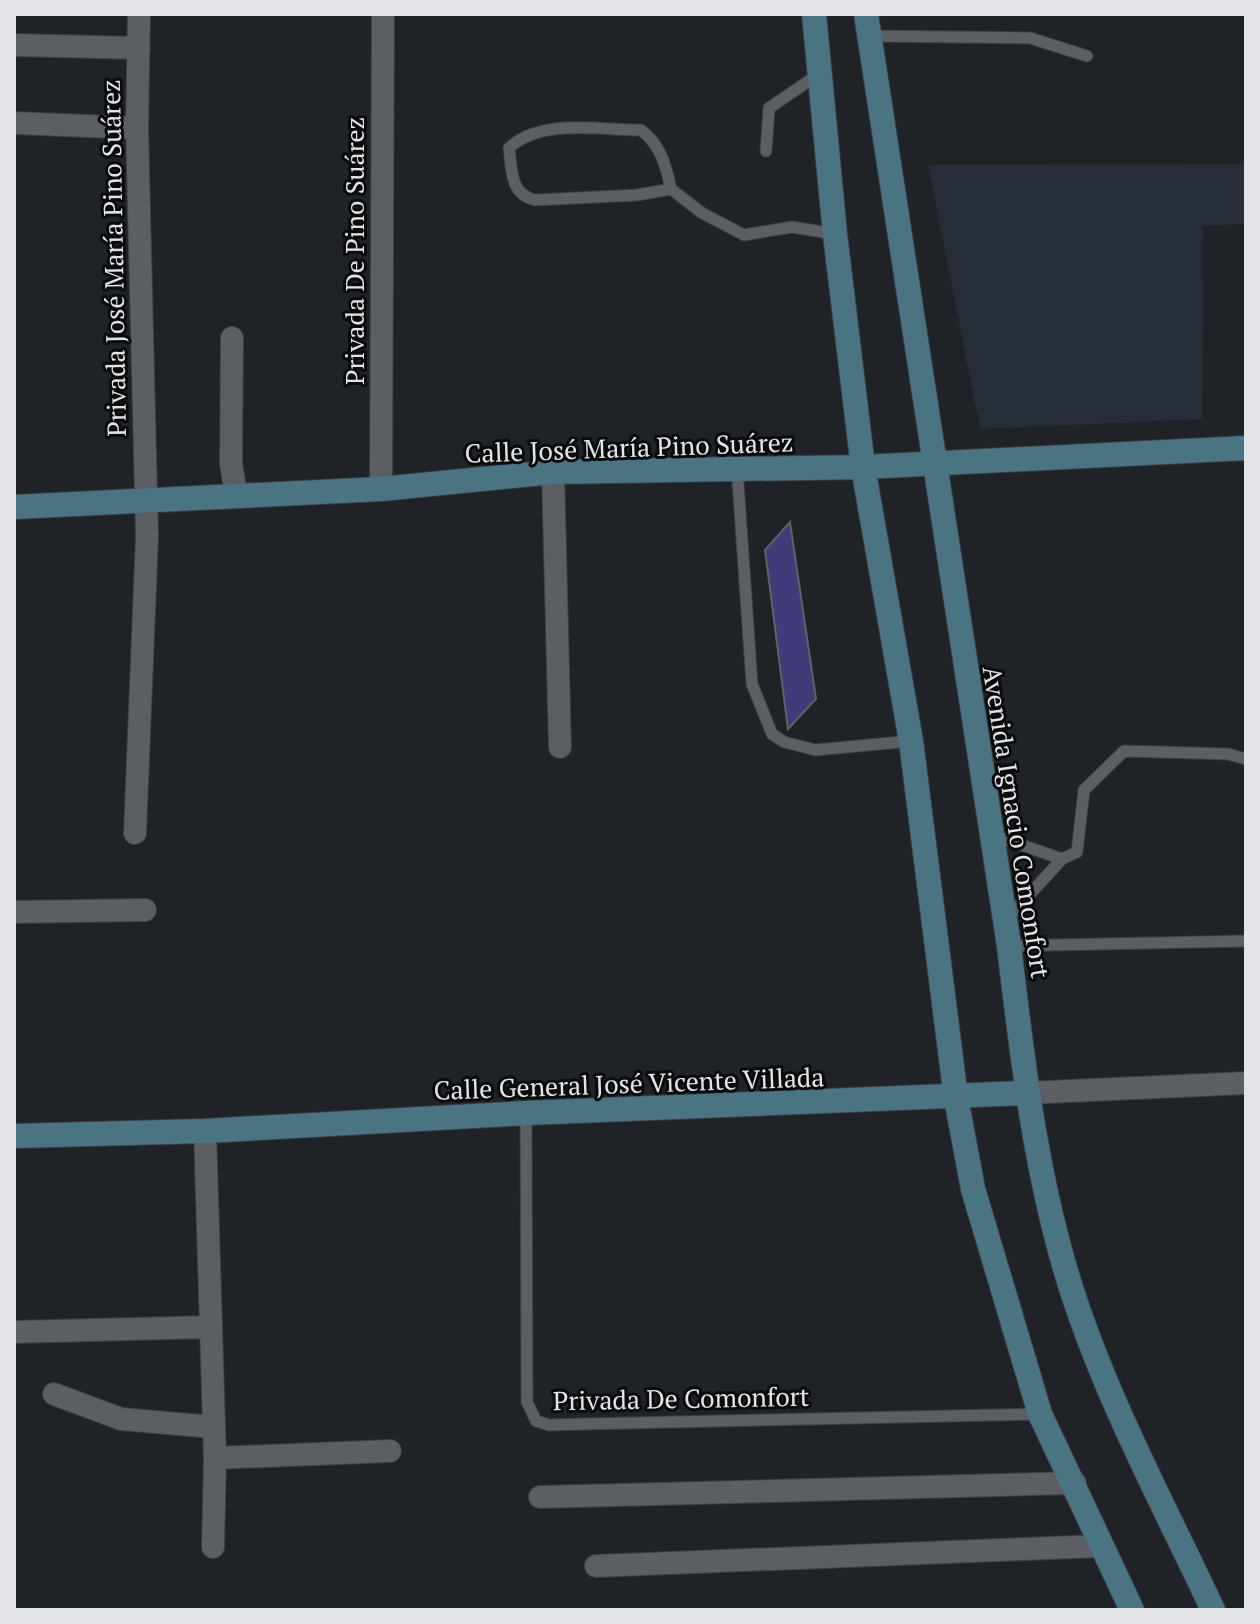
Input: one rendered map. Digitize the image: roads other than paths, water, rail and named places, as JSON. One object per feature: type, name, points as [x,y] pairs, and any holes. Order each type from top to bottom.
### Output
[{"type":"main road","points":[[814,14],[835,234],[863,467],[911,741],[956,1098],[973,1189],[1040,1414],[1132,1610]]},
{"type":"main road","name":"Avenida Ignacio Comonfort","points":[[868,25],[932,461],[993,835],[1026,1093],[1068,1277],[1096,1357],[1213,1610]]},
{"type":"main road","name":"Calle José María Pino Suárez","points":[[14,507],[381,489],[553,472],[863,467],[932,461],[1246,448]]},
{"type":"main road","name":"Calle General José Vicente Villada","points":[[14,1136],[205,1131],[526,1113],[1026,1093]]},
{"type":"street","name":"Privada José María Pino Suárez","points":[[135,833],[146,502],[137,128],[139,14]]},
{"type":"street","name":"Privada De Pino Suárez","points":[[381,489],[383,14]]},
{"type":"street","points":[[14,45],[139,48]]},
{"type":"street","points":[[14,123],[137,128]]},
{"type":"street","points":[[232,338],[231,463],[236,495]]},
{"type":"street","points":[[553,472],[560,747]]},
{"type":"street","points":[[14,912],[145,910]]},
{"type":"street","name":"Calle General José Vicente Villada","points":[[1026,1093],[1246,1083]]},
{"type":"street","points":[[205,1131],[215,1458],[213,1547]]},
{"type":"street","points":[[14,1332],[211,1327]]},
{"type":"street","points":[[54,1394],[121,1419],[213,1427]]},
{"type":"street","points":[[215,1458],[390,1451]]},
{"type":"street","points":[[540,1497],[1075,1483]]},
{"type":"street","points":[[596,1566],[1101,1546]]},
{"type":"lane","points":[[868,25],[1030,38],[1087,56]]},
{"type":"lane","points":[[766,151],[769,108],[819,74]]},
{"type":"lane","points":[[671,189],[637,195],[535,200],[522,197],[515,187],[509,148],[520,138],[543,130],[641,130],[653,139],[666,165],[671,189],[702,213],[744,235],[792,227],[835,234]]},
{"type":"lane","points":[[737,468],[752,684],[772,734],[784,742],[815,750],[911,741]]},
{"type":"lane","points":[[1005,921],[1062,859],[1077,852],[1084,790],[1124,751],[1228,754],[1246,759]]},
{"type":"lane","points":[[993,835],[1062,859]]},
{"type":"lane","points":[[1009,946],[1246,941]]},
{"type":"lane","name":"Privada De Comonfort","points":[[526,1113],[527,1402],[536,1421],[549,1425],[1040,1414]]}]
